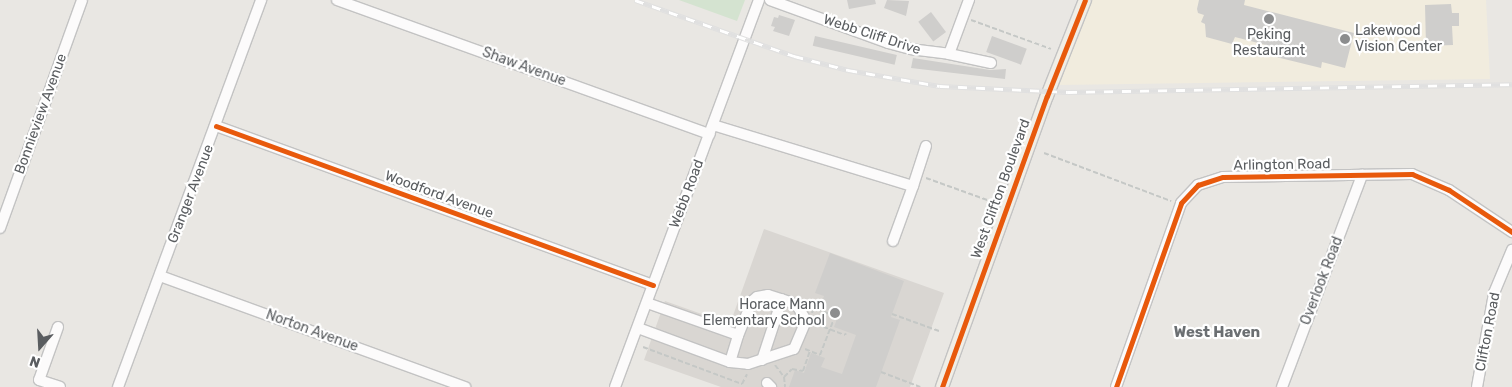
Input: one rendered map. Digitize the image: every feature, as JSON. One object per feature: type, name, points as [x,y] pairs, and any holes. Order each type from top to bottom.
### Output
[{"type":"main road","name":"West Clifton Boulevard","points":[[942,387],[1047,96],[1085,0]]},
{"type":"street","name":"Bonnieview Avenue","points":[[0,228],[82,0]]},
{"type":"street","name":"Granger Avenue","points":[[118,387],[261,0]]},
{"type":"street","name":"Shaw Avenue","points":[[338,0],[711,129],[913,186]]},
{"type":"street","name":"Webb Road","points":[[615,387],[759,0]]},
{"type":"street","name":"Webb Cliff Drive","points":[[770,0],[888,43],[910,49],[949,54],[991,63]]},
{"type":"street","points":[[949,54],[969,0]]},
{"type":"street","name":"Woodford Avenue","points":[[216,126],[653,285]]},
{"type":"street","points":[[893,241],[926,146]]},
{"type":"street","name":"Arlington Road","points":[[1116,387],[1181,203],[1198,185],[1223,177],[1412,174],[1449,190],[1512,232]]},
{"type":"street","name":"Overlook Road","points":[[1282,387],[1362,175]]},
{"type":"street","name":"Clifton Road","points":[[1477,387],[1494,294],[1512,250]]},
{"type":"street","name":"Norton Avenue","points":[[160,276],[465,387]]},
{"type":"street","points":[[638,328],[730,362],[748,364],[794,349],[805,323],[798,307],[768,296],[757,297],[752,301],[738,335],[730,362]]},
{"type":"street","points":[[762,360],[782,300]]},
{"type":"street","points":[[647,303],[738,335]]},
{"type":"street","points":[[58,327],[39,380],[60,387]]},
{"type":"path","points":[[962,17],[1051,50]]},
{"type":"path","points":[[1044,153],[1171,201]]},
{"type":"path","points":[[917,174],[987,200]]},
{"type":"path","points":[[802,348],[820,355],[835,316],[814,308]]},
{"type":"path","points":[[892,314],[939,331]]},
{"type":"path","points":[[811,322],[845,335],[846,333]]},
{"type":"path","points":[[784,377],[792,369],[803,370],[810,351]]},
{"type":"path","points":[[774,364],[784,377],[785,387]]},
{"type":"path","points":[[881,372],[920,387]]},
{"type":"shaded area","points":[[1090,0],[1486,0],[1490,79],[1058,85]]},
{"type":"shaded area","name":"Horace Mann Elementary School","points":[[764,229],[944,293],[910,387],[721,387],[644,360],[665,301],[730,324]]},
{"type":"green space","points":[[679,0],[745,0],[737,21]]},
{"type":"building","points":[[847,0],[875,0],[876,4],[849,9]]},
{"type":"building","points":[[887,0],[909,1],[906,16],[884,8]]},
{"type":"building","points":[[1199,0],[1245,0],[1244,5],[1354,33],[1345,68],[1322,62],[1321,68],[1264,54],[1266,45],[1235,37],[1232,44],[1206,37],[1205,24],[1201,22],[1204,15],[1198,13],[1197,9]]},
{"type":"building","points":[[1451,4],[1452,13],[1459,13],[1459,26],[1452,26],[1453,45],[1426,46],[1425,5]]},
{"type":"building","points":[[931,12],[946,32],[933,42],[918,22]]},
{"type":"building","points":[[779,15],[795,20],[789,36],[773,31],[775,27],[771,26],[774,17],[778,18]]},
{"type":"building","points":[[815,36],[897,55],[895,65],[813,46]]},
{"type":"building","points":[[992,36],[1027,49],[1021,65],[986,52]]},
{"type":"building","points":[[913,58],[990,70],[1006,69],[1005,79],[911,68]]},
{"type":"building","points":[[830,253],[904,281],[891,317],[900,320],[876,387],[789,387],[795,370],[804,373],[811,353],[825,358],[821,367],[842,374],[856,335],[834,327],[838,316],[820,306],[824,296],[815,293]]},
{"type":"railway","points":[[635,0],[794,56],[848,70],[940,86],[1068,92],[1512,84]]},
{"type":"cycle path","points":[[942,387],[1047,96],[1085,0]]},
{"type":"cycle path","points":[[216,126],[653,285]]},
{"type":"cycle path","points":[[1116,387],[1181,203],[1198,185],[1223,177],[1412,174],[1449,190],[1512,232]]},
{"type":"place","name":"Peking Restaurant","points":[[1269,19]]},
{"type":"place","name":"Lakewood Vision Center","points":[[1345,39]]},
{"type":"place","name":"Horace Mann Elementary School","points":[[835,313]]},
{"type":"district","name":"West Haven","points":[[1217,333]]}]
